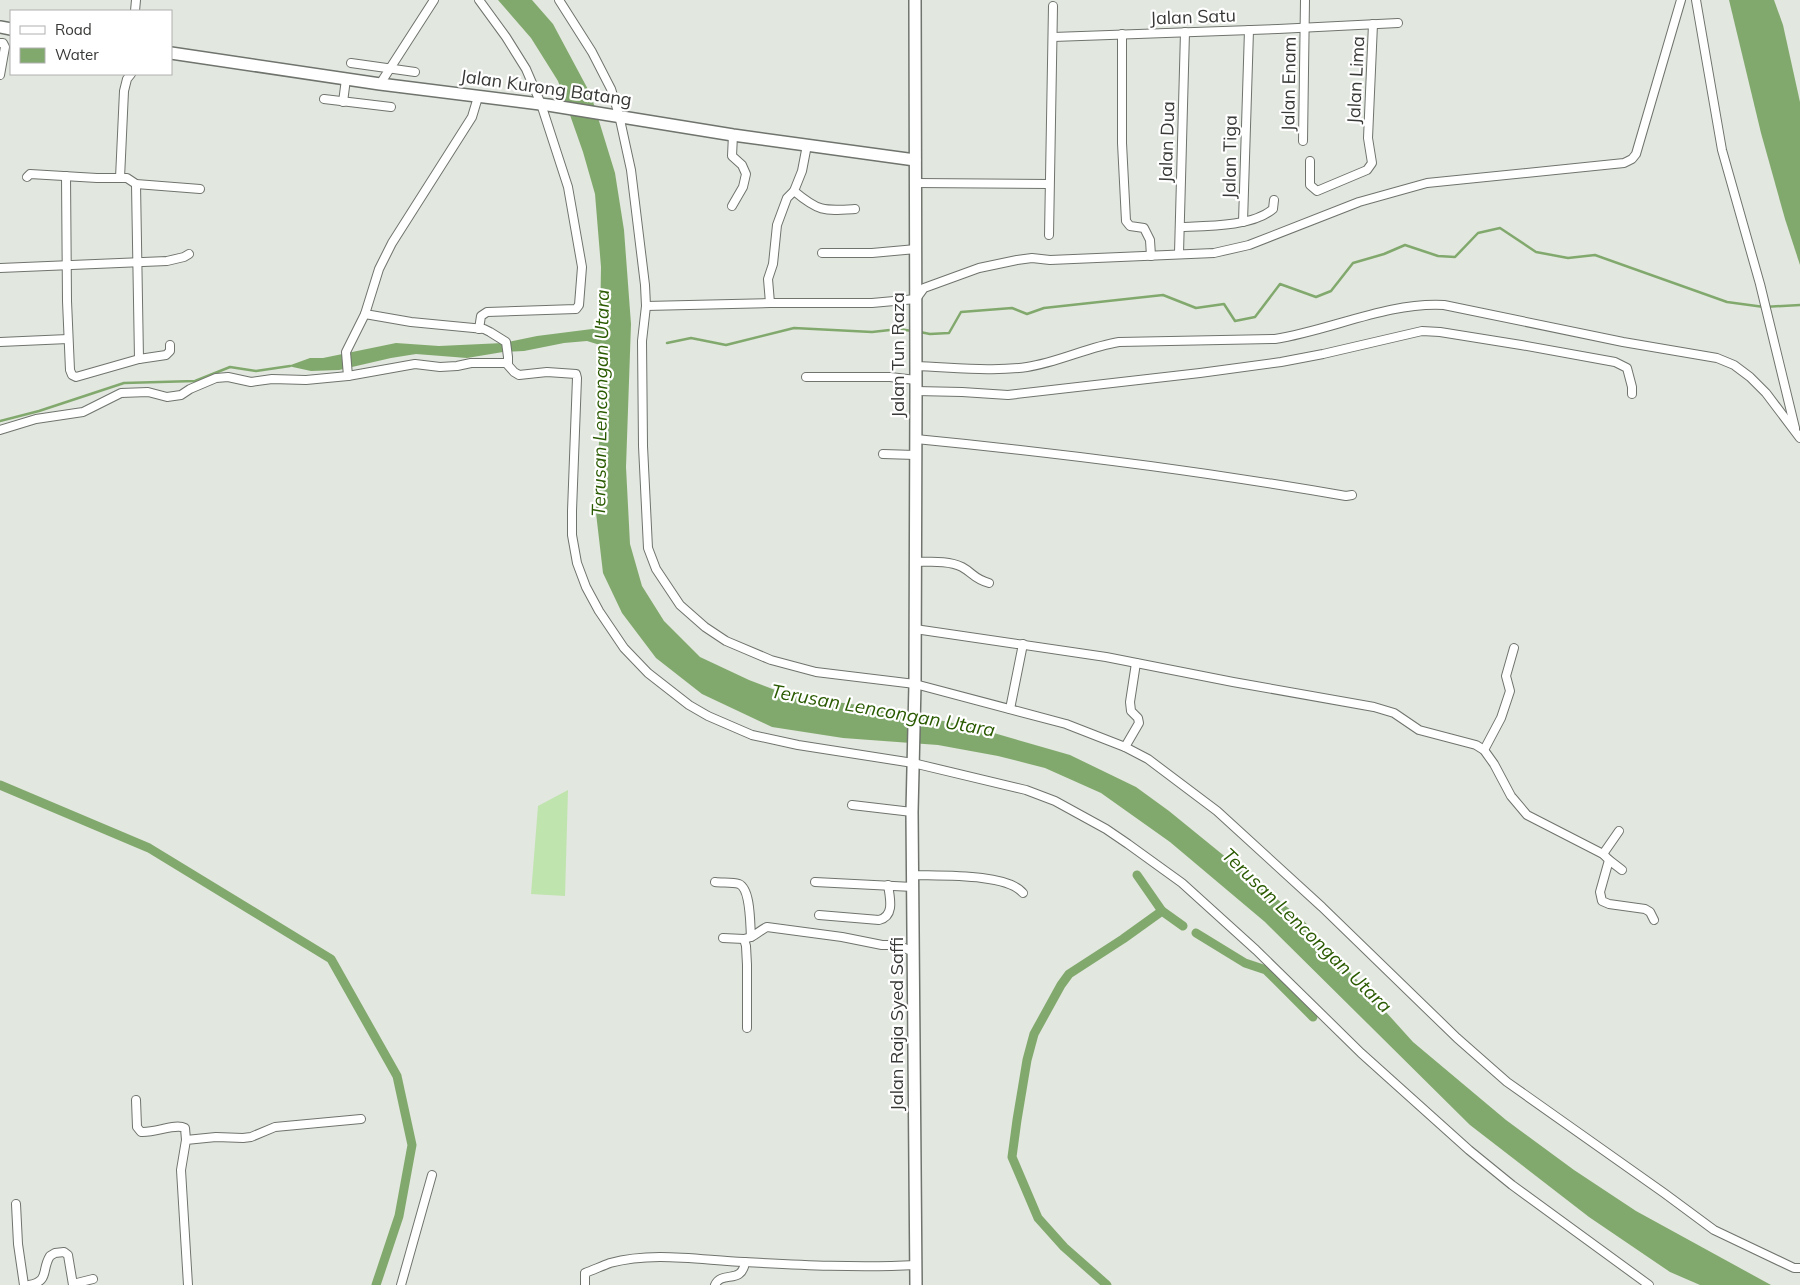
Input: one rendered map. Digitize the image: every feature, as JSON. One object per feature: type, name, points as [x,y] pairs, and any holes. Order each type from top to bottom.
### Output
[{"type":"main road","name":"Jalan Tun Raza","points":[[913,761],[916,455],[915,0]]},
{"type":"main road","name":"Jalan Kurong Batang","points":[[172,53],[380,84],[545,104],[733,135],[915,160]]},
{"type":"main road","name":"Jalan Raja Syed Saffi","points":[[913,761],[916,1285]]},
{"type":"street","points":[[380,84],[434,0]]},
{"type":"street","points":[[479,0],[506,37],[545,104],[568,187],[582,267],[578,305],[574,309],[487,312],[482,316],[479,329]]},
{"type":"street","points":[[559,0],[592,52],[611,89],[619,115],[631,170],[646,306],[642,341],[643,446],[647,536],[651,558],[670,592],[685,610],[710,630],[737,647],[783,664],[816,672],[915,684],[1066,724],[1125,747],[1148,759],[1217,811],[1322,907],[1456,1038],[1507,1082],[1714,1230],[1794,1268],[1800,1268]]},
{"type":"street","name":"Jalan Enam","points":[[1303,141],[1305,0]]},
{"type":"street","points":[[646,306],[770,302],[872,303],[916,299],[924,288],[979,268],[1017,260],[1214,253],[1249,244],[1359,202],[1427,183],[1616,164],[1628,161],[1636,154],[1681,0]]},
{"type":"street","points":[[1696,0],[1722,150],[1760,284],[1798,435]]},
{"type":"street","points":[[1049,235],[1054,6]]},
{"type":"street","name":"Jalan Satu","points":[[1053,37],[1398,23]]},
{"type":"street","name":"Jalan Lima","points":[[1310,161],[1310,185],[1317,191],[1367,170],[1372,162],[1368,138],[1373,24]]},
{"type":"street","name":"Jalan Tiga","points":[[1180,227],[1243,222],[1249,30]]},
{"type":"street","name":"Jalan Dua","points":[[1179,253],[1185,32]]},
{"type":"street","points":[[1122,34],[1122,143],[1126,221],[1130,226],[1144,228],[1150,240],[1151,256]]},
{"type":"street","points":[[0,42],[5,47],[0,74]]},
{"type":"street","points":[[351,63],[415,72]]},
{"type":"street","points":[[120,178],[124,91],[130,75]]},
{"type":"street","points":[[343,102],[346,79]]},
{"type":"street","points":[[348,374],[346,352],[364,314],[380,269],[392,243],[472,117],[478,97]]},
{"type":"street","points":[[324,99],[391,107]]},
{"type":"street","points":[[732,206],[743,187],[746,174],[742,165],[732,156],[733,135]]},
{"type":"street","points":[[770,302],[768,279],[773,264],[777,225],[787,198],[794,191],[802,171],[807,145]]},
{"type":"street","points":[[27,177],[30,174],[126,178],[136,184],[200,189]]},
{"type":"street","points":[[66,176],[68,339],[72,375],[76,377],[139,359],[166,354],[170,351],[170,345]]},
{"type":"street","points":[[916,183],[1049,184]]},
{"type":"street","points":[[136,184],[139,359]]},
{"type":"street","points":[[794,191],[812,206],[823,210],[855,208]]},
{"type":"street","points":[[1243,222],[1269,213],[1273,209],[1274,200]]},
{"type":"street","points":[[822,253],[872,253],[916,249]]},
{"type":"street","points":[[0,268],[167,261],[189,254]]},
{"type":"street","points":[[916,366],[1007,368],[1048,363],[1099,346],[1119,342],[1276,339],[1298,335],[1392,309],[1424,304],[1444,305],[1623,342],[1717,358],[1734,365],[1750,376],[1766,393],[1798,435]]},
{"type":"street","points":[[364,314],[490,332],[506,342],[508,364]]},
{"type":"street","points":[[806,377],[890,377],[916,386],[1008,394],[1191,374],[1289,360],[1422,331],[1521,344],[1615,362],[1627,368],[1632,394]]},
{"type":"street","points":[[0,342],[68,339]]},
{"type":"street","points":[[0,430],[36,420],[83,412],[121,393],[148,392],[167,397],[181,395],[216,378],[228,377],[251,382],[348,374],[415,364],[457,366],[482,362],[504,362],[514,372],[519,374],[574,373],[577,376],[572,535],[577,564],[586,587],[599,611],[624,648],[648,673],[689,705],[708,716],[752,735],[798,745],[913,761],[1026,790],[1055,801],[1106,829],[1182,882],[1361,1053],[1469,1150],[1512,1185],[1648,1285]]},
{"type":"street","points":[[916,439],[1045,452],[1256,480],[1346,496],[1352,495]]},
{"type":"street","points":[[883,454],[916,455]]},
{"type":"street","points":[[915,562],[945,562],[960,566],[979,580],[989,583]]},
{"type":"street","points":[[915,629],[1106,656],[1374,707],[1394,713],[1419,730],[1469,742],[1484,750],[1494,764],[1511,796],[1527,815],[1603,854],[1622,870]]},
{"type":"street","points":[[1010,709],[1023,644]]},
{"type":"street","points":[[1484,750],[1501,718],[1508,699],[1510,691],[1506,676],[1514,648]]},
{"type":"street","points":[[1125,747],[1139,724],[1138,718],[1131,711],[1130,702],[1136,663]]},
{"type":"street","points":[[852,805],[912,812]]},
{"type":"street","points":[[1603,854],[1619,832]]},
{"type":"street","points":[[1610,860],[1600,892],[1602,901],[1609,904],[1645,909],[1650,912],[1654,920]]},
{"type":"street","points":[[913,875],[967,877],[1002,881],[1013,884],[1023,892]]},
{"type":"street","points":[[715,882],[739,884],[745,888],[748,900],[746,946],[747,1028]]},
{"type":"street","points":[[815,882],[914,888]]},
{"type":"street","points":[[819,915],[879,920],[886,918],[889,914],[890,900],[888,885]]},
{"type":"street","points":[[723,938],[747,938],[768,927],[896,945],[914,952]]},
{"type":"street","points":[[136,1100],[137,1127],[141,1132],[152,1132],[177,1125],[185,1128],[186,1140],[181,1170],[188,1285]]},
{"type":"street","points":[[186,1140],[216,1137],[251,1138],[275,1127],[360,1119]]},
{"type":"street","points":[[402,1285],[432,1175]]},
{"type":"street","points":[[16,1204],[18,1250],[24,1285]]},
{"type":"street","points":[[29,1285],[43,1279],[50,1256],[55,1253],[64,1252],[68,1255],[73,1284],[93,1280]]},
{"type":"street","points":[[584,1285],[585,1273],[610,1263],[642,1258],[665,1257],[861,1267],[916,1265]]},
{"type":"street","points":[[715,1285],[718,1280],[739,1276],[744,1271],[745,1262]]},
{"type":"shaded area","points":[[568,790],[565,896],[531,894],[538,806]]},
{"type":"water","name":"Terusan Lencongan Utara","points":[[498,0],[532,0],[553,24],[591,95],[615,173],[624,230],[631,324],[626,467],[630,544],[642,586],[664,621],[700,657],[749,680],[791,696],[888,709],[980,729],[1070,755],[1136,787],[1169,811],[1303,920],[1413,1042],[1506,1120],[1574,1170],[1636,1211],[1771,1285],[1700,1285],[1670,1272],[1589,1217],[1470,1125],[1265,922],[1170,842],[1101,793],[1045,768],[998,756],[938,745],[843,738],[772,727],[702,694],[656,658],[622,613],[603,573],[596,513],[600,418],[600,345],[587,341],[564,343],[524,351],[503,352],[467,358],[416,354],[339,370],[311,371],[288,366],[310,358],[323,358],[396,343],[439,346],[503,343],[537,336],[600,328],[601,267],[595,194],[583,152],[558,81],[531,38]]},
{"type":"water","points":[[1729,0],[1774,0],[1783,25],[1800,102],[1800,265],[1761,133]]},
{"type":"waterway","points":[[920,332],[930,334],[949,333],[961,312],[1012,308],[1027,314],[1044,308],[1163,295],[1196,308],[1224,304],[1235,321],[1255,317],[1280,284],[1316,297],[1331,291],[1353,263],[1384,254],[1405,245],[1438,256],[1455,257],[1478,233],[1500,228],[1536,252],[1568,258],[1595,255],[1727,302],[1764,307],[1800,305]]},
{"type":"waterway","points":[[667,343],[691,338],[726,345],[794,328],[872,332],[899,329],[912,331]]},
{"type":"waterway","points":[[0,421],[39,411],[124,383],[195,381],[230,367],[256,371],[290,366]]},
{"type":"waterway","points":[[0,785],[149,848],[331,959],[397,1076],[412,1145],[399,1216],[376,1285]]},
{"type":"waterway","points":[[1137,875],[1162,911]]},
{"type":"waterway","points":[[1107,1285],[1064,1247],[1038,1218],[1012,1157],[1027,1060],[1034,1034],[1069,974],[1162,911],[1183,926]]},
{"type":"waterway","points":[[1196,933],[1245,963],[1266,970],[1313,1017]]}]
